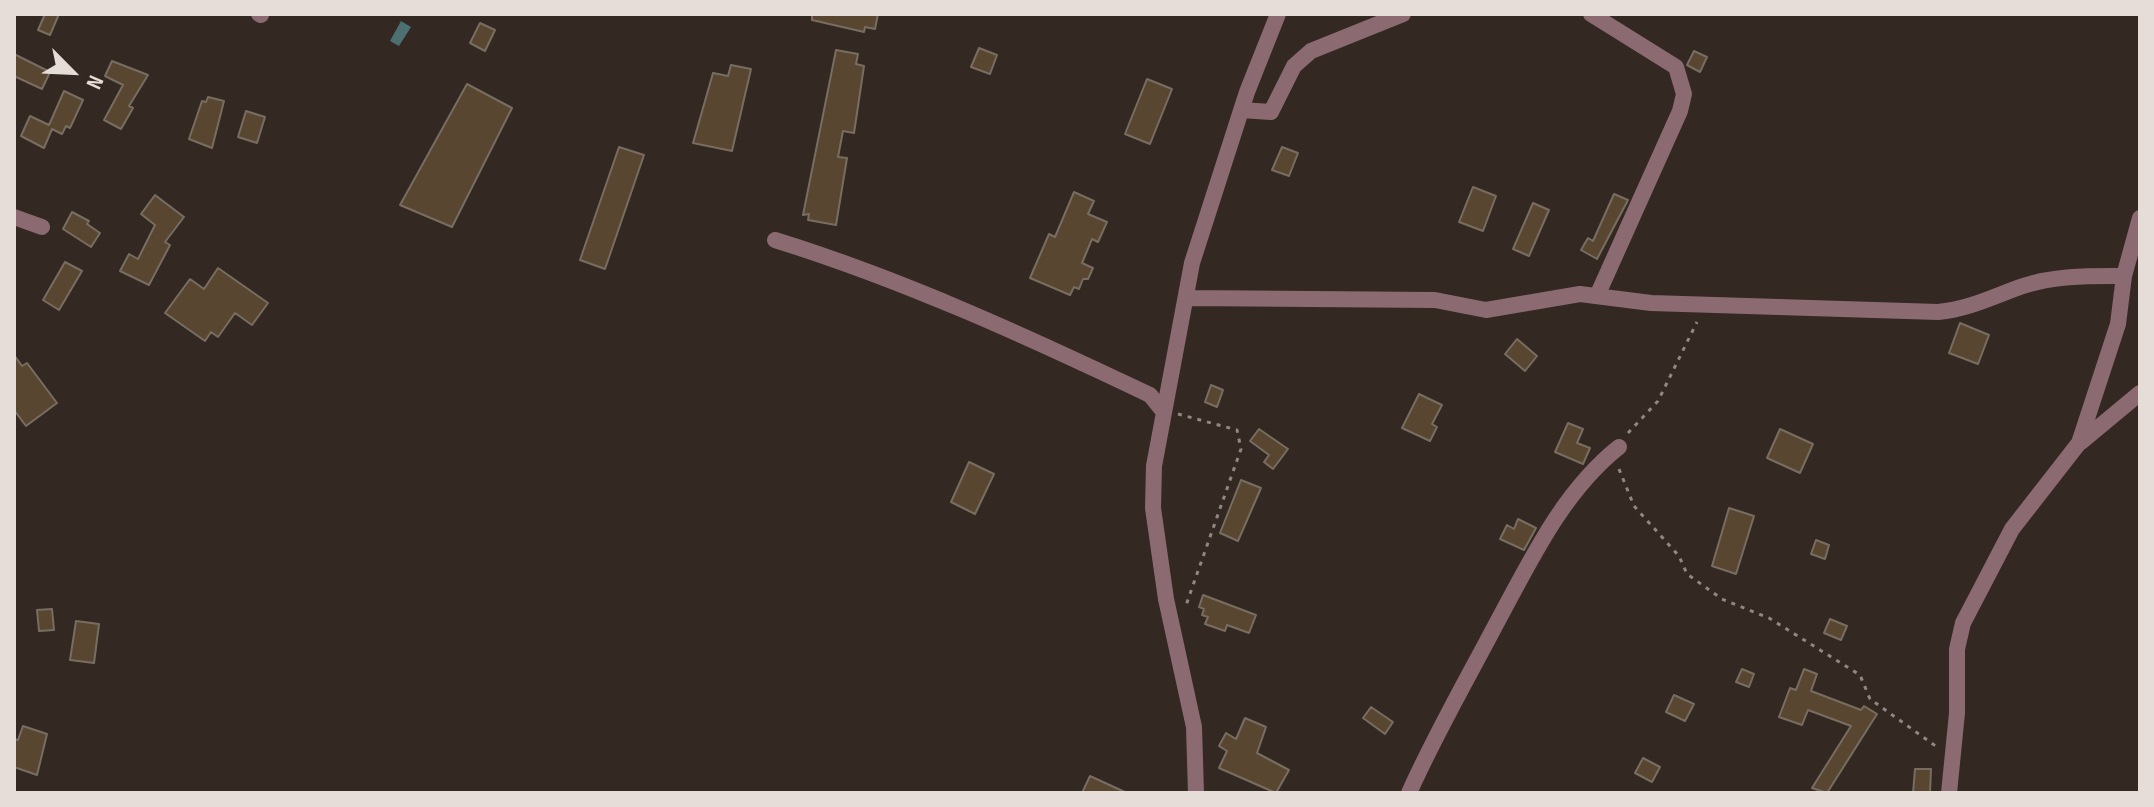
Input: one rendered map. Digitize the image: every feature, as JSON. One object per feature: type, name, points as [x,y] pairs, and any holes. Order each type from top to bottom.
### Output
[{"type":"street","points":[[1196,793],[1194,727],[1166,599],[1153,508],[1163,411],[1192,263],[1241,110],[1278,14]]},
{"type":"street","points":[[1241,110],[1271,112],[1294,66],[1311,51],[1403,14]]},
{"type":"street","points":[[1591,14],[1676,67],[1684,94],[1669,140],[1597,296]]},
{"type":"street","points":[[14,217],[42,227]]},
{"type":"street","points":[[2079,443],[2118,324],[2124,276],[2140,218]]},
{"type":"street","points":[[775,240],[836,259],[941,301],[1150,395],[1163,411]]},
{"type":"street","points":[[1187,298],[1435,300],[1486,310],[1580,294],[1651,303],[1706,302],[1721,306],[1938,312],[1961,310],[2023,286],[2056,278],[2124,276]]},
{"type":"street","points":[[1949,793],[1957,649],[1963,623],[2012,529],[2079,443],[2140,393]]},
{"type":"street","points":[[1409,793],[1470,672],[1552,526],[1594,467],[1619,447]]},
{"type":"path","points":[[1706,302],[1658,401],[1619,447],[1617,464],[1634,506],[1679,556],[1687,574],[1722,599],[1769,618],[1860,675],[1870,699],[1952,759]]},
{"type":"path","points":[[1163,411],[1237,430],[1241,449],[1184,612]]},
{"type":"water","points":[[401,21],[411,27],[399,46],[390,41]]},
{"type":"building","points":[[45,14],[59,14],[50,35],[38,30]]},
{"type":"building","points":[[812,14],[878,14],[875,29],[865,27],[864,32],[812,20]]},
{"type":"building","points":[[480,23],[495,30],[485,51],[470,43]]},
{"type":"building","points":[[979,48],[997,55],[990,74],[971,67]]},
{"type":"building","points":[[836,50],[858,54],[856,64],[864,66],[854,133],[843,131],[838,157],[847,158],[836,225],[808,220],[809,214],[803,215]]},
{"type":"building","points":[[1694,51],[1707,57],[1700,72],[1687,65]]},
{"type":"building","points":[[14,54],[50,72],[42,89],[14,76]]},
{"type":"building","points":[[112,61],[148,75],[129,106],[133,108],[121,129],[104,120],[123,85],[105,76]]},
{"type":"building","points":[[731,65],[751,69],[732,151],[693,143],[713,73],[728,76]]},
{"type":"building","points":[[1147,79],[1172,89],[1150,144],[1125,134]]},
{"type":"building","points":[[467,84],[512,108],[452,227],[400,205]]},
{"type":"building","points":[[64,91],[83,100],[70,128],[66,126],[62,134],[52,129],[44,148],[21,136],[30,116],[49,125]]},
{"type":"building","points":[[208,97],[224,101],[212,148],[189,139],[202,101],[206,102]]},
{"type":"building","points":[[246,111],[265,117],[257,143],[238,137]]},
{"type":"building","points":[[619,147],[644,155],[605,269],[580,260]]},
{"type":"building","points":[[1282,147],[1298,153],[1289,176],[1272,170]]},
{"type":"building","points":[[1473,187],[1496,196],[1483,231],[1459,222]]},
{"type":"building","points":[[1074,192],[1094,201],[1088,214],[1107,222],[1098,242],[1092,239],[1082,263],[1093,268],[1088,279],[1083,279],[1079,289],[1074,287],[1070,295],[1030,278],[1049,234],[1055,237]]},
{"type":"building","points":[[1614,194],[1628,200],[1597,259],[1581,250],[1588,238],[1593,241]]},
{"type":"building","points":[[155,195],[184,217],[165,242],[170,245],[149,285],[120,271],[129,254],[138,259],[155,225],[141,214]]},
{"type":"building","points":[[1533,203],[1549,210],[1529,256],[1513,249]]},
{"type":"building","points":[[72,212],[89,221],[87,224],[100,233],[91,247],[63,229]]},
{"type":"building","points":[[65,262],[82,271],[59,310],[43,300]]},
{"type":"building","points":[[218,268],[268,303],[252,325],[235,313],[218,337],[211,332],[205,341],[165,313],[190,279],[204,289]]},
{"type":"building","points":[[1960,323],[1989,335],[1978,364],[1949,353]]},
{"type":"building","points":[[1517,339],[1537,356],[1525,371],[1505,354]]},
{"type":"building","points":[[14,355],[22,366],[27,363],[57,403],[26,426],[14,410]]},
{"type":"building","points":[[1211,385],[1223,390],[1217,407],[1205,402]]},
{"type":"building","points":[[1419,394],[1442,405],[1432,424],[1437,427],[1430,441],[1402,428]]},
{"type":"building","points":[[1568,423],[1583,429],[1577,443],[1590,448],[1583,464],[1555,452]]},
{"type":"building","points":[[1259,429],[1288,449],[1273,469],[1264,462],[1269,455],[1250,441]]},
{"type":"building","points":[[1780,429],[1813,444],[1800,473],[1767,458]]},
{"type":"building","points":[[969,462],[994,474],[975,514],[951,502]]},
{"type":"building","points":[[1241,480],[1261,488],[1238,541],[1220,533]]},
{"type":"building","points":[[1729,508],[1754,516],[1736,574],[1712,566]]},
{"type":"building","points":[[1518,519],[1536,528],[1524,550],[1500,539],[1507,525],[1514,529]]},
{"type":"building","points":[[1816,540],[1829,545],[1825,559],[1811,554]]},
{"type":"building","points":[[1203,595],[1256,615],[1249,633],[1227,625],[1225,631],[1205,624],[1208,617],[1202,615],[1204,609],[1199,607]]},
{"type":"building","points":[[52,609],[54,630],[39,631],[37,610]]},
{"type":"building","points":[[1830,619],[1847,626],[1841,640],[1824,633]]},
{"type":"building","points":[[76,621],[99,624],[94,663],[70,660]]},
{"type":"building","points":[[1742,669],[1754,674],[1749,687],[1736,682]]},
{"type":"building","points":[[1804,669],[1817,674],[1811,691],[1861,710],[1864,706],[1877,714],[1827,793],[1812,788],[1851,726],[1808,710],[1802,725],[1779,717],[1790,688],[1796,690]]},
{"type":"building","points":[[1674,695],[1694,704],[1685,721],[1666,712]]},
{"type":"building","points":[[1371,707],[1393,722],[1385,734],[1363,718]]},
{"type":"building","points":[[1245,718],[1266,727],[1257,753],[1289,770],[1276,793],[1219,768],[1227,751],[1219,746],[1226,733],[1236,739]]},
{"type":"building","points":[[23,726],[47,734],[37,775],[14,767],[14,739],[18,740]]},
{"type":"building","points":[[1643,758],[1660,767],[1652,782],[1635,773]]},
{"type":"building","points":[[1915,769],[1931,769],[1930,793],[1913,793]]},
{"type":"building","points":[[1090,776],[1127,793],[1082,793]]}]
